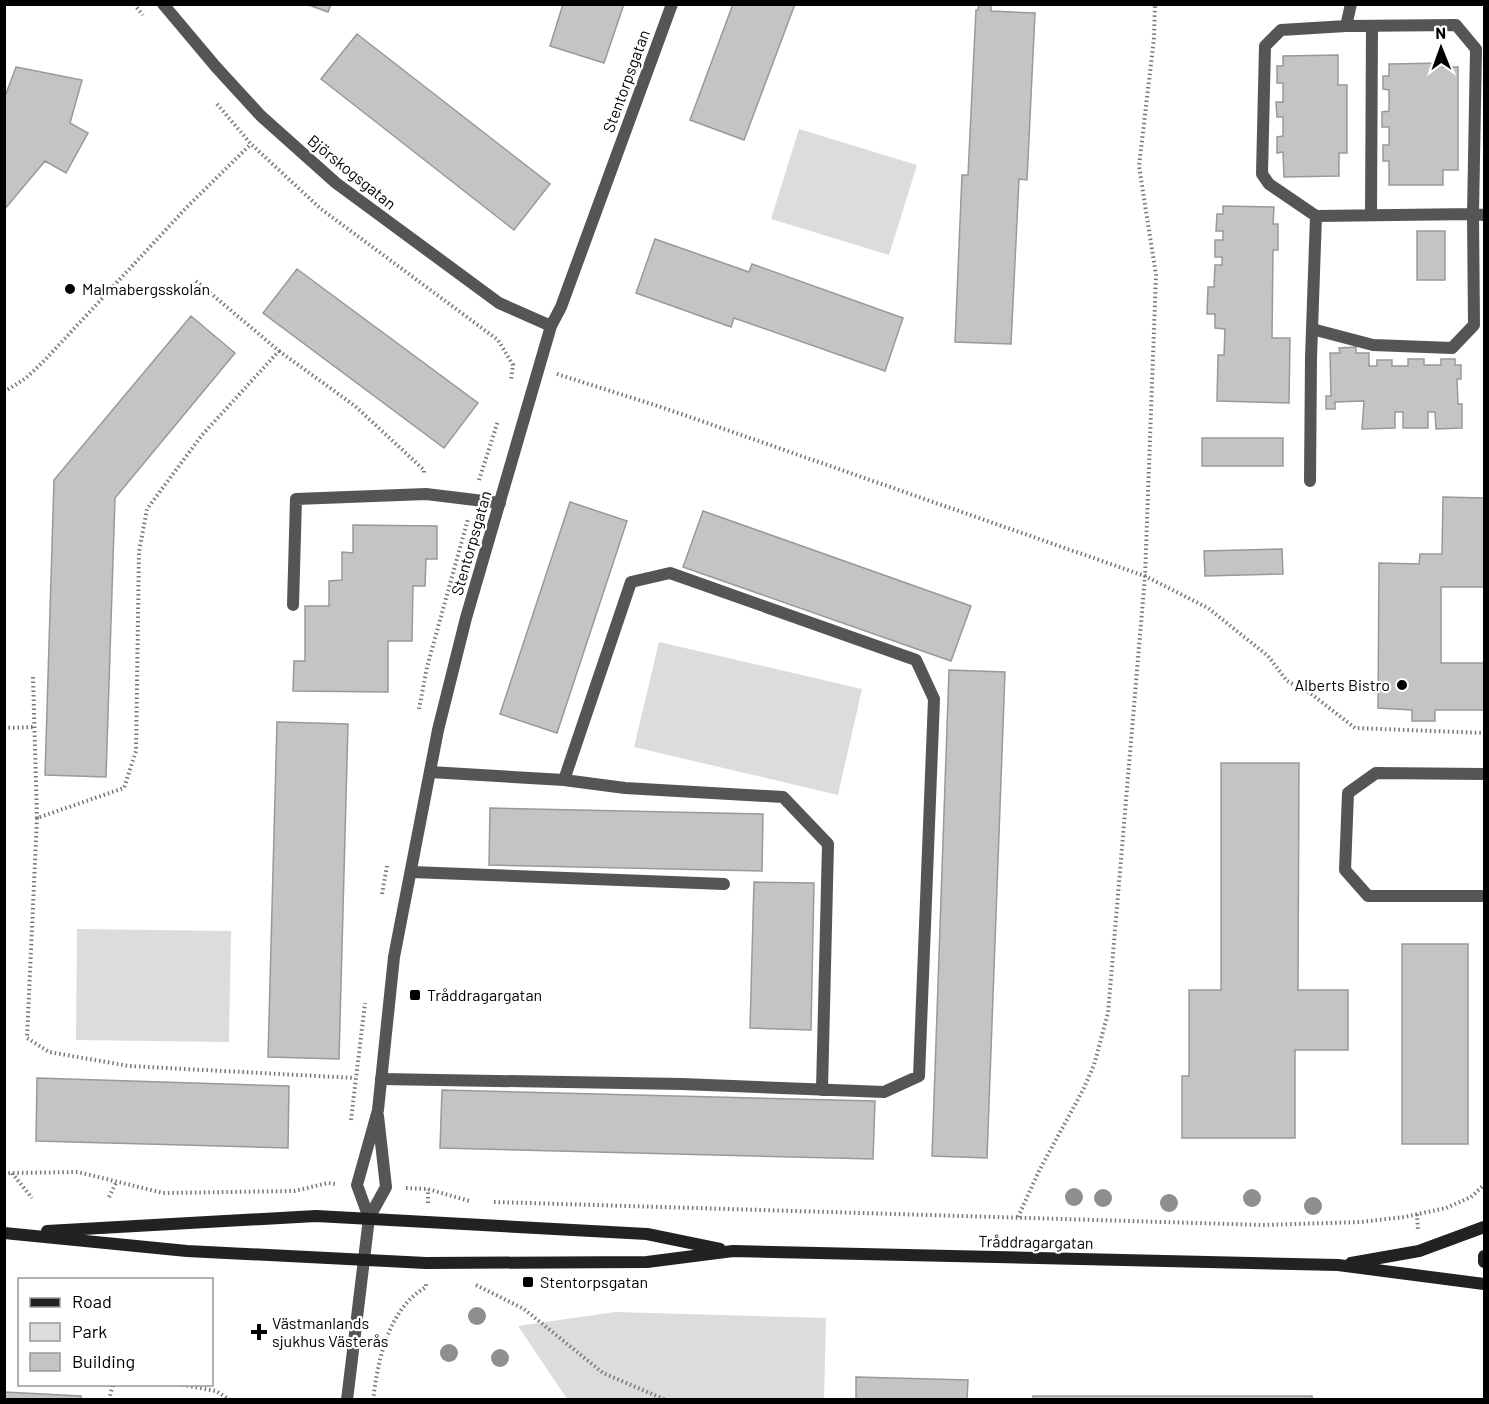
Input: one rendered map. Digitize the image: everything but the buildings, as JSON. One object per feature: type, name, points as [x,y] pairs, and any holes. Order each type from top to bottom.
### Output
[{"type":"main road","name":"Tråddragargatan","points":[[7,1233],[316,1216],[647,1234],[733,1251]]},
{"type":"main road","name":"Tråddragargatan","points":[[1338,1265],[1419,1251],[1485,1227]]},
{"type":"main road","name":"Tråddragargatan","points":[[7,1233],[188,1251],[426,1263],[647,1263],[733,1251],[1338,1265],[1485,1284]]},
{"type":"main road","points":[[1485,1256],[1485,1263]]},
{"type":"street","name":"Björskogsgatan","points":[[163,4],[261,116],[336,183],[499,303],[551,326]]},
{"type":"street","name":"Stentorpsgatan","points":[[357,1185],[378,1110],[394,957],[430,771],[466,618],[551,326],[561,307],[672,4]]},
{"type":"street","points":[[1346,26],[1351,4]]},
{"type":"street","points":[[1312,329],[1373,345],[1452,348],[1474,325],[1479,214],[1476,49],[1456,25],[1346,26],[1281,30],[1265,46],[1262,174],[1269,184],[1316,216],[1479,214]]},
{"type":"street","points":[[1371,215],[1372,26]]},
{"type":"street","points":[[1311,481],[1312,329],[1316,216]]},
{"type":"street","points":[[293,605],[296,499],[426,494],[500,503]]},
{"type":"street","points":[[381,1079],[682,1084],[884,1092],[919,1076],[934,699],[916,660],[669,573],[631,582],[564,780]]},
{"type":"street","points":[[430,771],[564,780],[625,788],[783,797],[828,844],[822,1090]]},
{"type":"street","points":[[1485,774],[1376,772],[1348,793],[1345,870],[1368,896],[1485,896]]},
{"type":"street","points":[[411,872],[724,884]]},
{"type":"street","name":"Stentorpsgatan","points":[[378,1110],[386,1187]]},
{"type":"street","points":[[357,1185],[369,1218]]},
{"type":"street","points":[[346,1400],[369,1218],[386,1187]]},
{"type":"path","points":[[1018,1217],[1039,1171],[1083,1090],[1096,1056],[1108,1013],[1145,576],[1156,275],[1139,165],[1154,38],[1155,4]]},
{"type":"path","points":[[4,392],[26,378],[44,361],[186,208],[251,144],[321,209],[498,340],[513,365],[565,376],[664,408],[1145,576],[1208,608],[1268,656],[1287,681],[1310,693],[1355,728],[1485,733]]},
{"type":"path","points":[[196,281],[279,351],[356,406],[424,470],[426,494]]},
{"type":"path","points":[[37,818],[124,788],[136,751],[139,552],[147,510],[202,435],[279,351]]},
{"type":"path","points":[[33,676],[37,818],[27,1038],[49,1052],[129,1066],[381,1079]]},
{"type":"path","points":[[4,728],[34,727]]},
{"type":"path","points":[[4,1174],[78,1172],[163,1193],[294,1191],[328,1183],[357,1185]]},
{"type":"path","points":[[11,1173],[32,1198]]},
{"type":"path","points":[[109,1197],[117,1181]]},
{"type":"path","points":[[491,1202],[1263,1225],[1361,1222],[1404,1217],[1446,1208],[1471,1197],[1485,1185]]},
{"type":"path","points":[[386,1187],[428,1189],[467,1201],[479,1201]]},
{"type":"path","points":[[471,1282],[524,1309],[603,1373],[666,1400]]},
{"type":"path","points":[[426,1287],[437,1286]]},
{"type":"path","points":[[373,1400],[376,1378],[388,1334],[401,1309]]},
{"type":"path","points":[[189,1386],[216,1391],[230,1400]]},
{"type":"green space","points":[[799,129],[917,165],[889,255],[771,219]]},
{"type":"green space","points":[[659,642],[862,689],[838,795],[634,747]]},
{"type":"green space","points":[[77,929],[231,931],[229,1042],[76,1040]]},
{"type":"green space","points":[[615,1312],[826,1318],[824,1399],[567,1399],[518,1326]]},
{"type":"place","name":"Malmabergsskolan","points":[[70,289]]},
{"type":"place","name":"Alberts Bistro","points":[[1402,685]]},
{"type":"place","name":"Tråddragargatan","points":[[415,995]]},
{"type":"place","name":"Stentorpsgatan","points":[[528,1282]]},
{"type":"place","name":"Västmanlands sjukhus Västerås","points":[[259,1332]]}]
